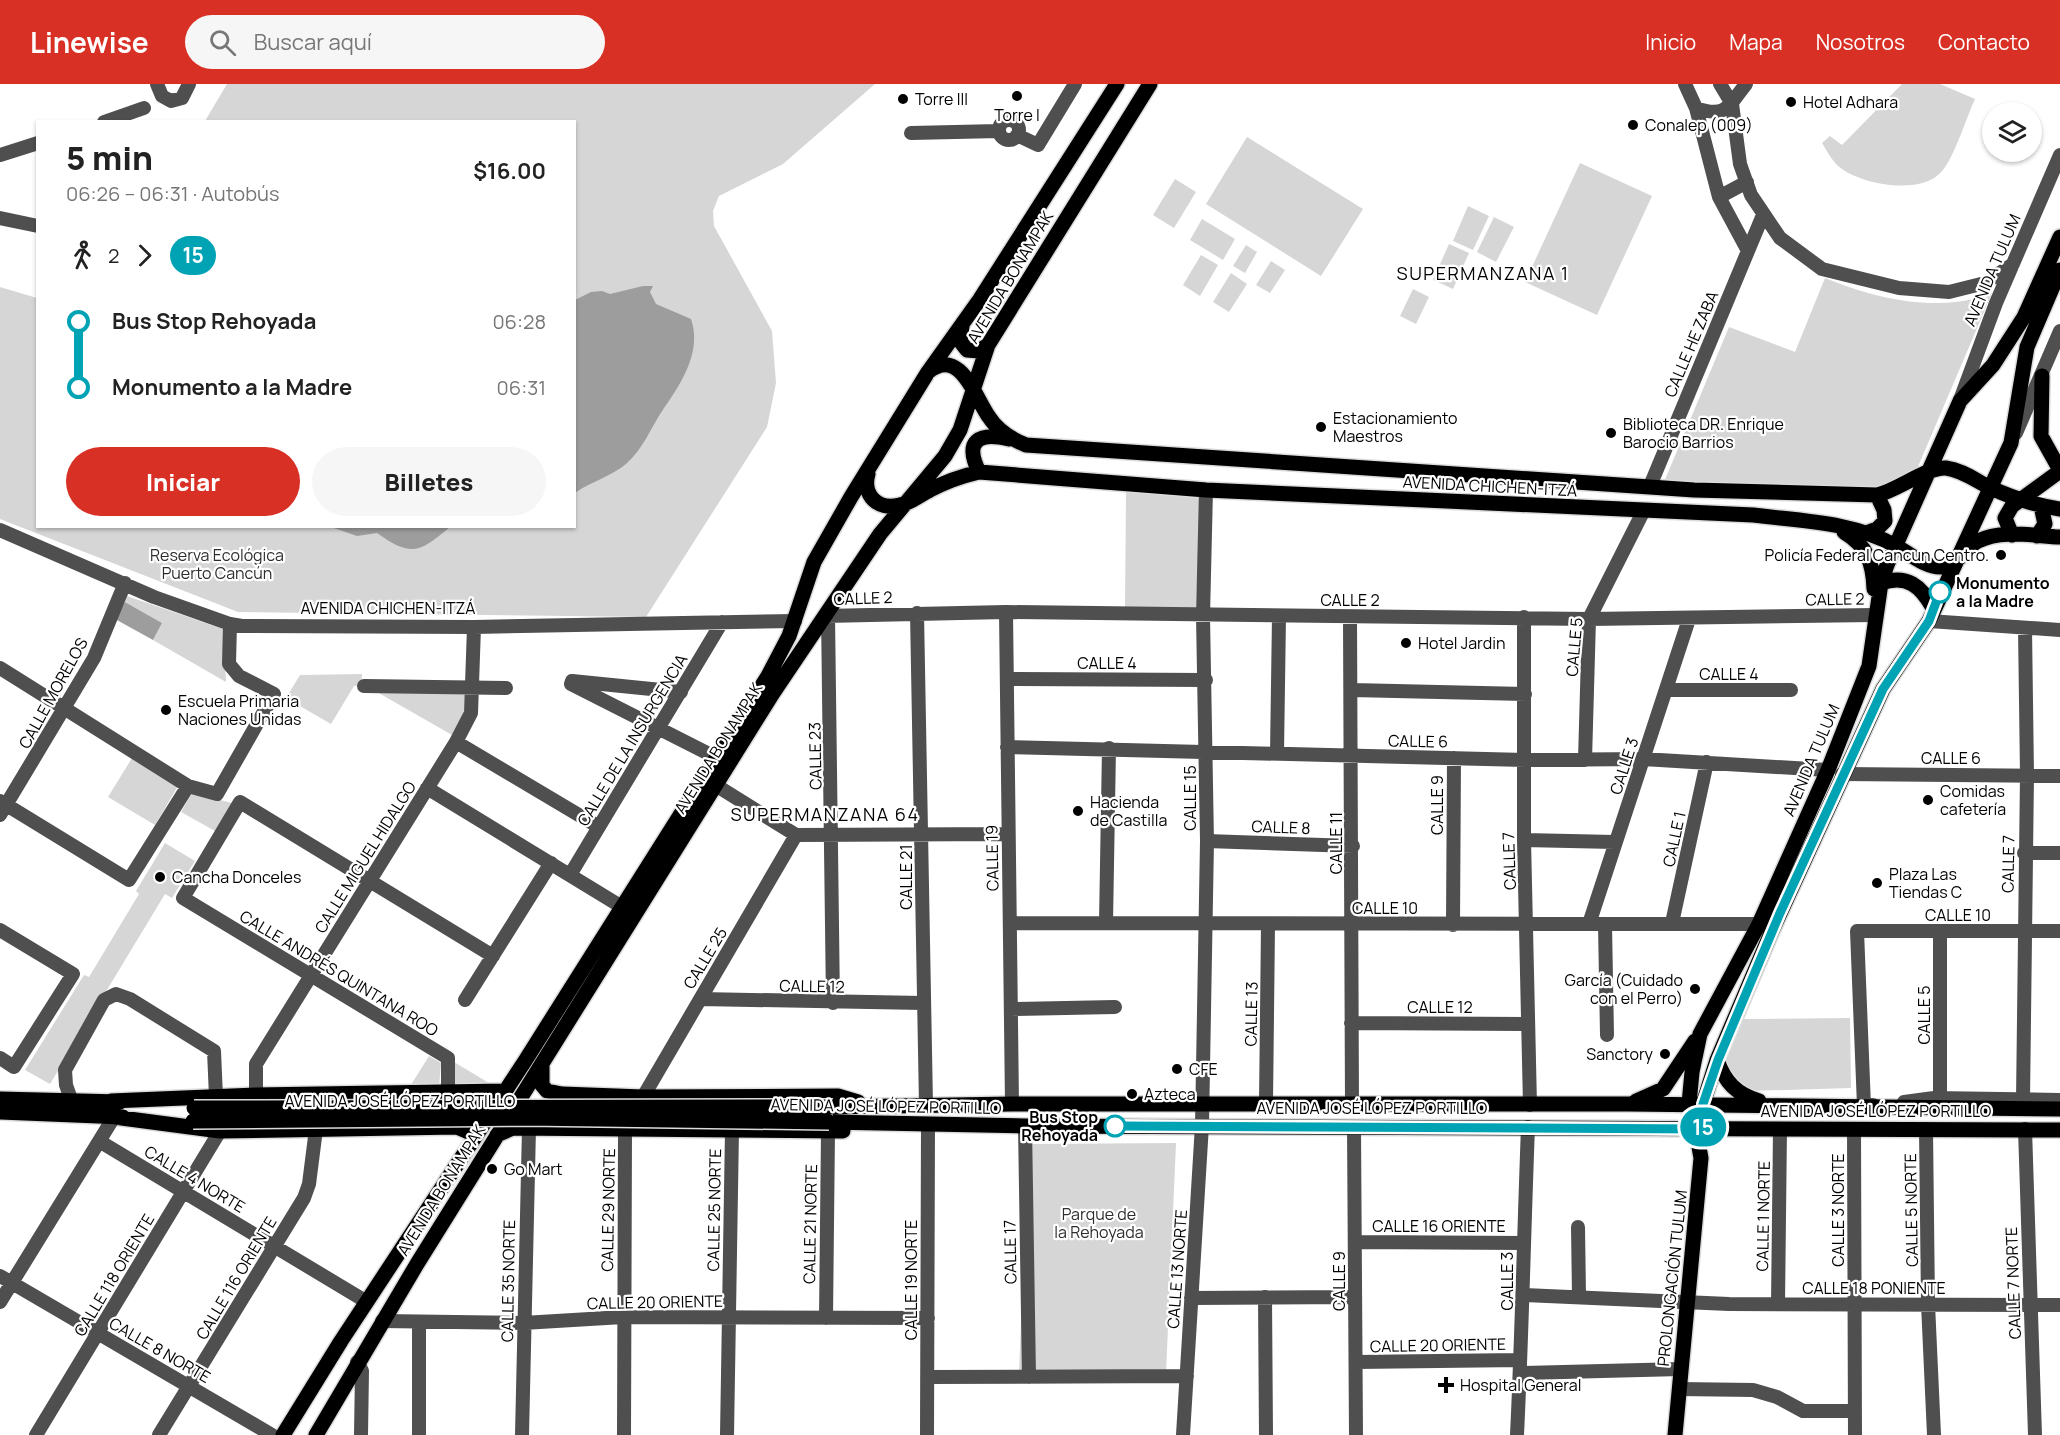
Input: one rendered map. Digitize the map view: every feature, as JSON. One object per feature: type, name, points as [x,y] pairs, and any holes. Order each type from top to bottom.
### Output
[{"type":"main road","name":"AVENIDA BONAMPAK","points":[[283,1435],[717,758],[778,658],[795,621],[814,562],[928,372],[962,327],[1118,84]]},
{"type":"main road","name":"AVENIDA BONAMPAK","points":[[316,1435],[357,1362],[497,1135],[826,616],[880,534],[945,456],[960,430],[988,345],[1150,84]]},
{"type":"main road","name":"AVENIDA TULUM","points":[[1696,1104],[1718,1060],[1835,772],[1869,666],[1881,583],[1896,546],[1960,401],[1993,365],[2024,317],[2060,237]]},
{"type":"main road","name":"AVENIDA TULUM","points":[[1696,1128],[1692,1072],[1700,1035],[1835,772],[1883,689],[1931,614],[1958,559],[2011,443],[2027,347],[2060,270]]},
{"type":"main road","points":[[962,327],[960,340],[967,350],[979,351],[988,345]]},
{"type":"main road","name":"AVENIDA CHICHEN-ITZÁ","points":[[928,372],[938,366],[954,367],[963,373],[989,418],[1013,439],[1026,445],[1694,490],[1877,495],[1892,492],[1929,472],[1945,468],[1962,473],[2020,500],[2060,508]]},
{"type":"main road","points":[[2012,535],[2005,518],[2012,506],[2060,471],[2041,436],[2042,376]]},
{"type":"main road","points":[[979,472],[972,451],[981,437],[992,435],[1013,439]]},
{"type":"main road","points":[[873,463],[866,482],[870,496],[883,505],[905,504]]},
{"type":"main road","name":"AVENIDA CHICHEN-ITZÁ","points":[[905,504],[942,485],[979,472],[1206,490],[1643,512],[1753,515],[1831,524],[1866,533],[1935,567],[1951,565],[1970,546],[1992,536],[2060,537]]},
{"type":"main road","points":[[1605,509],[1601,495],[1610,483]]},
{"type":"main road","points":[[1687,513],[1696,503],[1694,490]]},
{"type":"main road","points":[[1866,533],[1877,529],[1885,521],[1884,510],[1877,495]]},
{"type":"main road","points":[[2037,536],[2045,524],[2041,506]]},
{"type":"main road","points":[[1831,524],[1859,541],[1869,555],[1874,567],[1875,615]]},
{"type":"main road","points":[[1881,583],[1899,580],[1914,583],[1926,595],[1931,614]]},
{"type":"main road","points":[[1710,1013],[1719,1022],[1733,1022]]},
{"type":"main road","points":[[1628,1104],[1663,1089],[1700,1035]]},
{"type":"main road","points":[[1718,1060],[1724,1076],[1742,1096],[1779,1106]]},
{"type":"main road","points":[[542,1063],[542,1085],[547,1091],[562,1094],[643,1097],[838,1096],[866,1105]]},
{"type":"main road","points":[[111,1101],[256,1095],[505,1091]]},
{"type":"main road","points":[[441,1126],[448,1123],[455,1111],[454,1104],[446,1093]]},
{"type":"main road","points":[[561,1129],[549,1121],[545,1111],[552,1097],[562,1094]]},
{"type":"main road","name":"AVENIDA JOSÉ LÓPEZ PORTILLO","points":[[0,1099],[111,1101],[194,1114]]},
{"type":"main road","name":"AVENIDA JOSÉ LÓPEZ PORTILLO","points":[[830,1120],[866,1105],[1696,1104],[2060,1109]]},
{"type":"main road","name":"AVENIDA JOSÉ LÓPEZ PORTILLO","points":[[0,1112],[114,1117],[194,1114],[830,1120],[865,1123],[1025,1126],[2060,1130]]},
{"type":"main road","points":[[114,1117],[220,1131],[441,1126],[464,1128],[476,1135]]},
{"type":"main road","points":[[497,1135],[513,1128],[732,1130],[830,1120]]},
{"type":"main road","name":"PROLONGACIÓN TULUM","points":[[1675,1435],[1701,1158],[1696,1128]]},
{"type":"main road","points":[[399,1255],[412,1264],[417,1264]]},
{"type":"street","points":[[136,120],[159,90],[166,99],[177,100],[186,94],[189,84]]},
{"type":"street","points":[[911,133],[999,131],[1007,140],[1017,135],[1038,145],[1075,84]]},
{"type":"street","points":[[1685,84],[1696,108],[1719,197],[1748,251]]},
{"type":"street","points":[[1720,84],[1732,104],[1740,164],[1763,215],[1780,238],[1822,269],[1899,288],[1949,292],[1985,284],[2013,264]]},
{"type":"street","points":[[1696,108],[1715,113],[1732,104],[1746,84]]},
{"type":"street","points":[[110,120],[144,108]]},
{"type":"street","points":[[0,155],[36,144]]},
{"type":"street","name":"AVENIDA TULUM","points":[[1960,401],[2013,264],[2060,155]]},
{"type":"street","points":[[1719,197],[1747,182]]},
{"type":"street","name":"CALLE HE ZABA","points":[[1650,486],[1763,215]]},
{"type":"street","points":[[0,218],[36,226]]},
{"type":"street","name":"AVENIDA TULUM","points":[[2011,443],[2059,337]]},
{"type":"street","name":"CALLE 15","points":[[1202,1105],[1207,841],[1206,680],[1203,616],[1206,490]]},
{"type":"street","name":"CALLE 5","points":[[1586,760],[1589,619],[1643,512]]},
{"type":"street","name":"AVENIDA CHICHEN-ITZÁ","points":[[0,530],[154,597],[231,624],[474,627],[795,621]]},
{"type":"street","name":"CALLE MORELOS","points":[[2,807],[67,708],[94,658],[125,583]]},
{"type":"street","name":"CALLE 2","points":[[826,616],[1006,612],[1589,619],[1875,615]]},
{"type":"street","name":"CALLE 19","points":[[1006,612],[1009,679],[1007,834],[1012,1104]]},
{"type":"street","name":"CALLE 21","points":[[917,613],[926,1105]]},
{"type":"street","points":[[1931,614],[2025,628],[2060,630]]},
{"type":"street","name":"CALLE 23","points":[[826,616],[833,835],[833,1003]]},
{"type":"street","points":[[1277,753],[1279,616]]},
{"type":"street","name":"CALLE 11","points":[[1350,617],[1353,846],[1352,1105]]},
{"type":"street","name":"CALLE 7","points":[[1524,617],[1526,693],[1524,840],[1530,1105]]},
{"type":"street","name":"CALLE 3","points":[[1589,924],[1689,619]]},
{"type":"street","name":"CALLE DE LA INSURGENCIA","points":[[570,875],[722,622]]},
{"type":"street","points":[[0,668],[188,786],[217,794],[274,694],[239,676],[229,664],[231,624]]},
{"type":"street","name":"CALLE MIGUEL HIDALGO","points":[[256,1095],[256,1064],[456,742],[471,713],[474,627]]},
{"type":"street","name":"CALLE 7","points":[[2023,1100],[2023,931],[2027,775],[2025,628]]},
{"type":"street","name":"CALLE 4","points":[[1009,679],[1206,680]]},
{"type":"street","points":[[681,692],[572,681],[572,684],[661,727],[717,758]]},
{"type":"street","points":[[364,686],[506,688]]},
{"type":"street","points":[[1352,690],[1526,693]]},
{"type":"street","name":"CALLE 4","points":[[1666,690],[1791,690]]},
{"type":"street","points":[[456,742],[599,827]]},
{"type":"street","name":"CALLE 6","points":[[1007,747],[1207,750],[1525,760],[1643,759],[1835,772],[2060,776]]},
{"type":"street","points":[[1106,923],[1109,748]]},
{"type":"street","name":"CALLE 9","points":[[1453,925],[1454,758]]},
{"type":"street","name":"CALLE 1","points":[[1672,923],[1707,762]]},
{"type":"street","points":[[2,807],[129,880],[188,786]]},
{"type":"street","points":[[717,786],[796,836],[922,833],[1007,834]]},
{"type":"street","points":[[427,788],[622,907]]},
{"type":"street","name":"CALLE ANDRÉS QUINTANA ROO","points":[[368,881],[240,802],[183,898],[448,1058],[446,1093]]},
{"type":"street","name":"CALLE 25","points":[[643,1097],[796,836]]},
{"type":"street","points":[[1524,840],[1616,842]]},
{"type":"street","name":"CALLE 8","points":[[1207,841],[1353,846]]},
{"type":"street","points":[[2024,853],[2060,853]]},
{"type":"street","points":[[465,999],[551,863]]},
{"type":"street","points":[[368,881],[493,956]]},
{"type":"street","name":"CALLE 10","points":[[1010,923],[1759,924]]},
{"type":"street","points":[[1605,924],[1607,1035]]},
{"type":"street","name":"CALLE 13","points":[[1266,1103],[1268,925]]},
{"type":"street","points":[[0,930],[73,974],[14,1067],[0,1058]]},
{"type":"street","name":"CALLE 5","points":[[1940,931],[1940,1099]]},
{"type":"street","name":"CALLE 10","points":[[1864,1106],[1857,932],[2060,931]]},
{"type":"street","points":[[71,1099],[66,1085],[65,1070],[104,1000],[116,993],[130,999],[214,1051],[216,1097]]},
{"type":"street","name":"CALLE 12","points":[[700,999],[923,1003]]},
{"type":"street","points":[[1011,1010],[1115,1007]]},
{"type":"street","name":"CALLE 12","points":[[1351,1023],[1528,1024]]},
{"type":"street","name":"AVENIDA JOSÉ LÓPEZ PORTILLO","points":[[1864,1106],[1940,1099],[2060,1101]]},
{"type":"street","name":"CALLE 13 NORTE","points":[[1183,1435],[1202,1105]]},
{"type":"street","points":[[0,1302],[6,1280],[114,1117]]},
{"type":"street","name":"CALLE 21 NORTE","points":[[826,1318],[830,1120]]},
{"type":"street","name":"CALLE 19 NORTE","points":[[927,1124],[927,1435]]},
{"type":"street","name":"CALLE 17","points":[[1025,1126],[1029,1377]]},
{"type":"street","name":"CALLE 9","points":[[1354,1127],[1356,1435]]},
{"type":"street","name":"CALLE 3","points":[[1517,1435],[1524,1295],[1523,1243],[1528,1127]]},
{"type":"street","name":"CALLE 35 NORTE","points":[[522,1435],[529,1128]]},
{"type":"street","name":"CALLE 116 ORIENTE","points":[[159,1435],[275,1247],[309,1184],[316,1129]]},
{"type":"street","name":"CALLE 1 NORTE","points":[[1778,1305],[1780,1129]]},
{"type":"street","name":"CALLE 3 NORTE","points":[[1854,1129],[1855,1435]]},
{"type":"street","name":"CALLE 5 NORTE","points":[[1926,1129],[1928,1304],[1934,1435]]},
{"type":"street","name":"CALLE 29 NORTE","points":[[624,1435],[625,1130]]},
{"type":"street","name":"CALLE 25 NORTE","points":[[727,1435],[732,1130]]},
{"type":"street","name":"CALLE 7 NORTE","points":[[2025,1130],[2035,1435]]},
{"type":"street","name":"CALLE 118 ORIENTE","points":[[36,1435],[220,1131]]},
{"type":"street","name":"CALLE 4 NORTE","points":[[99,1141],[367,1302]]},
{"type":"street","points":[[1578,1227],[1579,1296]]},
{"type":"street","name":"CALLE 16 ORIENTE","points":[[1355,1242],[1523,1243]]},
{"type":"street","name":"CALLE 8 NORTE","points":[[6,1280],[272,1435]]},
{"type":"street","name":"CALLE 18 PONIENTE","points":[[1524,1295],[1778,1305],[2060,1305]]},
{"type":"street","points":[[1265,1297],[1266,1435]]},
{"type":"street","points":[[1191,1298],[1355,1297]]},
{"type":"street","name":"CALLE 20 ORIENTE","points":[[382,1321],[523,1323],[623,1317],[928,1318]]},
{"type":"street","points":[[419,1322],[419,1435]]},
{"type":"street","points":[[357,1362],[362,1371],[361,1435]]},
{"type":"street","name":"CALLE 20 ORIENTE","points":[[1356,1362],[1681,1369]]},
{"type":"street","points":[[927,1377],[1187,1376]]},
{"type":"street","points":[[1679,1389],[1753,1390],[1777,1397],[1803,1411],[1854,1411]]},
{"type":"green space","name":"Reserva Ecológica Puerto Cancún","points":[[227,84],[875,84],[783,164],[719,196],[713,211],[714,226],[772,331],[776,383],[767,427],[646,617],[238,612],[0,519],[0,287],[36,298],[36,528],[576,528],[576,120],[206,120]]},
{"type":"green space","points":[[1902,84],[1940,84],[1975,99],[1947,165],[1933,179],[1906,185],[1875,183],[1848,173],[1831,158],[1822,143],[1830,136],[1842,145]]},
{"type":"green space","points":[[1247,137],[1363,209],[1321,276],[1206,204]]},
{"type":"green space","points":[[1580,163],[1652,196],[1597,315],[1525,282]]},
{"type":"green space","points":[[1175,179],[1196,192],[1174,228],[1153,215]]},
{"type":"green space","points":[[1468,206],[1489,216],[1473,250],[1453,241]]},
{"type":"green space","points":[[1494,217],[1514,227],[1496,262],[1477,252]]},
{"type":"green space","points":[[1202,219],[1235,239],[1223,260],[1190,240]]},
{"type":"green space","points":[[1449,244],[1469,253],[1453,289],[1433,280]]},
{"type":"green space","points":[[1246,245],[1257,252],[1245,273],[1233,266]]},
{"type":"green space","points":[[1201,255],[1218,265],[1200,296],[1183,285]]},
{"type":"green space","points":[[1271,261],[1285,270],[1270,293],[1256,285]]},
{"type":"green space","points":[[1231,273],[1247,284],[1229,312],[1213,302]]},
{"type":"green space","points":[[1825,278],[1887,298],[1930,303],[1972,299],[1992,293],[1917,469],[1888,485],[1871,488],[1664,482],[1729,327],[1795,352]]},
{"type":"green space","points":[[1413,289],[1429,297],[1416,324],[1400,316]]},
{"type":"green space","points":[[1126,491],[1201,494],[1196,608],[1125,608]]},
{"type":"green space","points":[[127,596],[223,629],[226,682],[153,640],[162,623],[125,602]]},
{"type":"green space","points":[[362,674],[361,685],[354,686],[331,724],[286,698],[300,675]]},
{"type":"green space","points":[[370,688],[466,691],[464,713],[452,735]]},
{"type":"green space","points":[[132,758],[178,786],[155,825],[108,797]]},
{"type":"green space","points":[[192,793],[232,803],[215,831],[181,812]]},
{"type":"green space","points":[[165,843],[195,861],[172,898],[165,894],[50,1084],[25,1070],[84,975],[89,977],[139,894],[136,891]]},
{"type":"green space","points":[[1850,1018],[1851,1088],[1748,1091],[1737,1086],[1724,1059],[1741,1019]]},
{"type":"green space","points":[[429,1056],[441,1063],[439,1088],[409,1088]]},
{"type":"green space","points":[[454,1062],[494,1086],[452,1087]]},
{"type":"green space","name":"Parque de la Rehoyada","points":[[1176,1143],[1166,1373],[1019,1373],[1028,1144]]},
{"type":"shaded area","points":[[643,286],[653,286],[650,292],[656,304],[691,319],[694,343],[683,377],[643,444],[632,458],[614,472],[576,492],[576,300],[591,292],[602,291],[610,294]]},
{"type":"shaded area","points":[[334,528],[449,528],[431,542],[415,549],[399,546],[377,533],[357,536]]},
{"type":"shaded area","points":[[125,602],[162,623],[153,640],[115,619]]},
{"type":"bus line","name":"15","points":[[1115,1126],[1703,1129],[1703,1104],[1718,1060],[1780,913],[1883,689],[1929,621],[1940,592]]},
{"type":"place","name":"Torre I","points":[[1017,96]]},
{"type":"place","name":"Torre III","points":[[903,99]]},
{"type":"place","name":"Hotel Adhara","points":[[1791,102]]},
{"type":"place","name":"Conalep (009)","points":[[1633,125]]},
{"type":"place","name":"Estacionamiento Maestros","points":[[1321,427]]},
{"type":"place","name":"Biblioteca DR. Enrique Barocio Barrios","points":[[1611,433]]},
{"type":"place","name":"Policía Federal Cancun Centro.","points":[[2001,555]]},
{"type":"place","name":"Monumento a la Madre","points":[[1940,592]]},
{"type":"place","name":"Hotel Jardin","points":[[1406,643]]},
{"type":"place","name":"Escuela Primaria Naciones Unidas","points":[[166,710]]},
{"type":"place","name":"Comidas cafetería","points":[[1928,800]]},
{"type":"place","name":"Hacienda de Castilla","points":[[1078,811]]},
{"type":"place","name":"Cancha Donceles","points":[[160,877]]},
{"type":"place","name":"Plaza Las Tiendas C","points":[[1877,883]]},
{"type":"place","name":"García (Cuidado con el Perro)","points":[[1695,989]]},
{"type":"place","name":"Sanctory","points":[[1665,1054]]},
{"type":"place","name":"CFE","points":[[1177,1069]]},
{"type":"place","name":"Azteca","points":[[1132,1094]]},
{"type":"place","name":"Bus Stop Rehoyada","points":[[1115,1126]]},
{"type":"place","name":"Go Mart","points":[[492,1169]]},
{"type":"place","name":"Hospital General","points":[[1446,1385]]},
{"type":"district","name":"SUPERMANZANA 1","points":[[1483,274]]},
{"type":"district","name":"SUPERMANZANA 64","points":[[825,815]]}]
